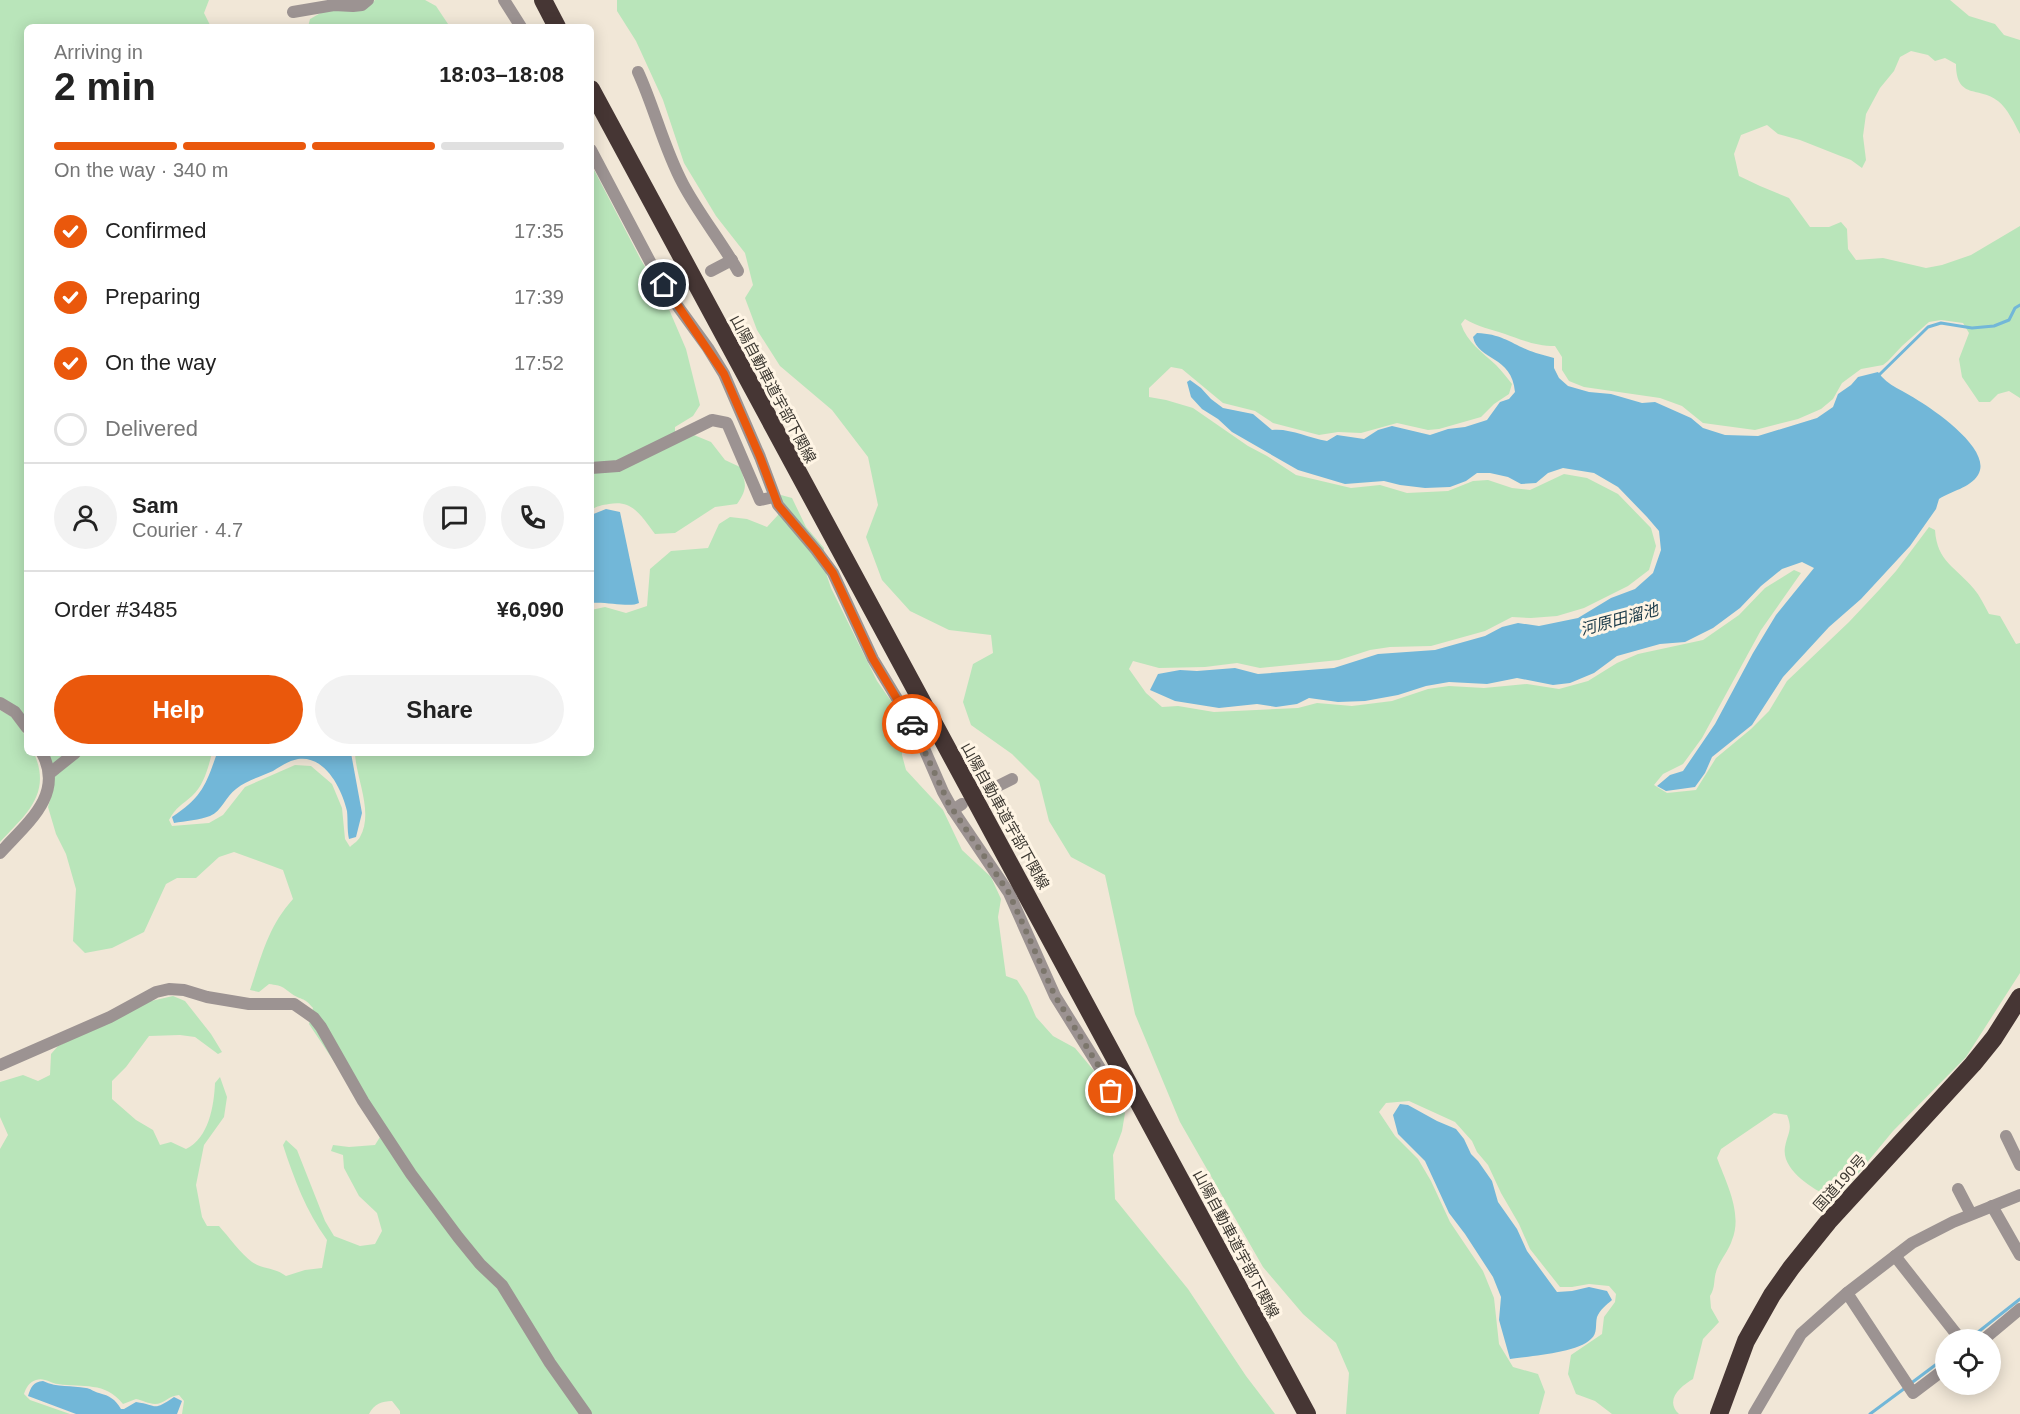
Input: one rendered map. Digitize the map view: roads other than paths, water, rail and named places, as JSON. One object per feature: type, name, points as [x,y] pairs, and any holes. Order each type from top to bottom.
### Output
[{"type":"highway","points":[[543,0],[555,24]]},
{"type":"highway","points":[[552,0],[564,24]]},
{"type":"highway","name":"山陽自動車道宇部下関線","points":[[594,84],[670,236]]},
{"type":"highway","name":"山陽自動車道宇部下関線","points":[[594,95],[1307,1414]]},
{"type":"highway","name":"国道190号","points":[[1719,1414],[1746,1341],[1772,1294],[1828,1222],[1973,1064],[1994,1038],[2020,997]]},
{"type":"street","points":[[293,12],[334,5],[362,5],[368,0]]},
{"type":"street","points":[[504,0],[518,24]]},
{"type":"street","points":[[638,72],[670,157],[684,185],[735,266],[711,271]]},
{"type":"street","points":[[594,156],[656,273],[724,374],[778,505],[833,573],[873,659],[916,730],[943,792],[957,807],[1009,893],[1055,996],[1103,1073],[1111,1091]]},
{"type":"street","points":[[671,297],[683,288]]},
{"type":"street","points":[[594,468],[618,466],[712,420],[727,423],[760,501],[774,497]]},
{"type":"street","points":[[0,703],[15,712],[24,724]]},
{"type":"street","points":[[0,853],[41,806],[50,787],[50,773],[43,756]]},
{"type":"street","points":[[50,773],[71,756]]},
{"type":"street","points":[[992,789],[1012,779]]},
{"type":"street","points":[[0,1065],[110,1017],[156,992],[169,989],[249,1004],[294,1004],[314,1018],[321,1027],[359,1094],[411,1174],[480,1264],[502,1285],[550,1363],[586,1414]]},
{"type":"street","points":[[2006,1136],[2020,1165]]},
{"type":"street","points":[[1958,1189],[1971,1214]]},
{"type":"street","points":[[1755,1414],[1801,1334],[1847,1293],[1912,1244],[1971,1214],[2020,1195]]},
{"type":"street","points":[[1992,1206],[2020,1255]]},
{"type":"street","points":[[1895,1256],[1952,1329]]},
{"type":"street","points":[[1847,1293],[1913,1393],[1935,1376]]},
{"type":"street","points":[[1996,1329],[2020,1309]]},
{"type":"water","name":"河原田溜池","points":[[1477,333],[1501,338],[1538,354],[1554,358],[1554,368],[1559,378],[1568,386],[1589,392],[1611,394],[1642,403],[1655,402],[1691,418],[1703,428],[1725,435],[1758,436],[1817,418],[1833,407],[1838,394],[1858,377],[1878,372],[1891,385],[1914,397],[1950,423],[1971,444],[1981,465],[1975,479],[1939,499],[1936,509],[1910,546],[1783,677],[1752,725],[1712,757],[1695,787],[1666,791],[1657,786],[1670,775],[1683,771],[1715,724],[1776,615],[1814,568],[1802,562],[1782,569],[1761,586],[1740,608],[1713,628],[1685,642],[1660,644],[1617,656],[1594,673],[1570,683],[1553,685],[1517,678],[1487,684],[1449,682],[1365,701],[1338,702],[1309,698],[1297,704],[1276,707],[1257,704],[1219,708],[1175,701],[1150,690],[1158,674],[1180,670],[1235,668],[1258,674],[1334,668],[1378,654],[1435,650],[1485,636],[1502,627],[1518,623],[1539,626],[1578,618],[1611,598],[1635,589],[1653,573],[1661,550],[1659,531],[1618,487],[1594,473],[1563,468],[1548,473],[1536,483],[1521,484],[1508,477],[1477,473],[1466,481],[1450,487],[1425,488],[1384,481],[1345,484],[1298,470],[1232,432],[1202,409],[1191,397],[1187,382],[1190,380],[1223,408],[1253,414],[1272,430],[1292,432],[1327,441],[1337,435],[1364,439],[1378,430],[1392,426],[1430,435],[1487,420],[1500,402],[1509,399],[1515,392],[1513,380],[1508,371],[1476,345],[1473,337]]},
{"type":"water","points":[[606,509],[620,512],[639,603],[624,605],[594,603],[594,514]]},
{"type":"water","points":[[216,756],[352,756],[362,813],[356,837],[349,839],[347,811],[341,793],[331,775],[316,762],[308,759],[291,761],[245,783],[233,792],[218,811],[210,816],[174,823],[172,817],[197,796],[210,774]]},
{"type":"water","points":[[1400,1104],[1408,1105],[1456,1129],[1471,1154],[1492,1181],[1498,1202],[1517,1229],[1527,1251],[1557,1292],[1589,1287],[1607,1291],[1612,1300],[1598,1314],[1595,1332],[1591,1339],[1564,1351],[1510,1359],[1499,1320],[1501,1297],[1493,1277],[1449,1213],[1425,1161],[1398,1134],[1393,1115]]},
{"type":"water","points":[[43,1381],[54,1385],[89,1389],[106,1395],[112,1398],[121,1409],[136,1402],[158,1406],[174,1397],[182,1401],[177,1414],[76,1414],[28,1396],[37,1382]]},
{"type":"waterway","points":[[1879,375],[1928,327],[1941,323],[1972,328],[1994,326],[2009,320],[2015,308],[2020,305]]},
{"type":"waterway","points":[[1982,1329],[2020,1299]]},
{"type":"waterway","points":[[1910,1384],[1935,1365]]},
{"type":"waterway","points":[[1870,1414],[1905,1388]]}]
